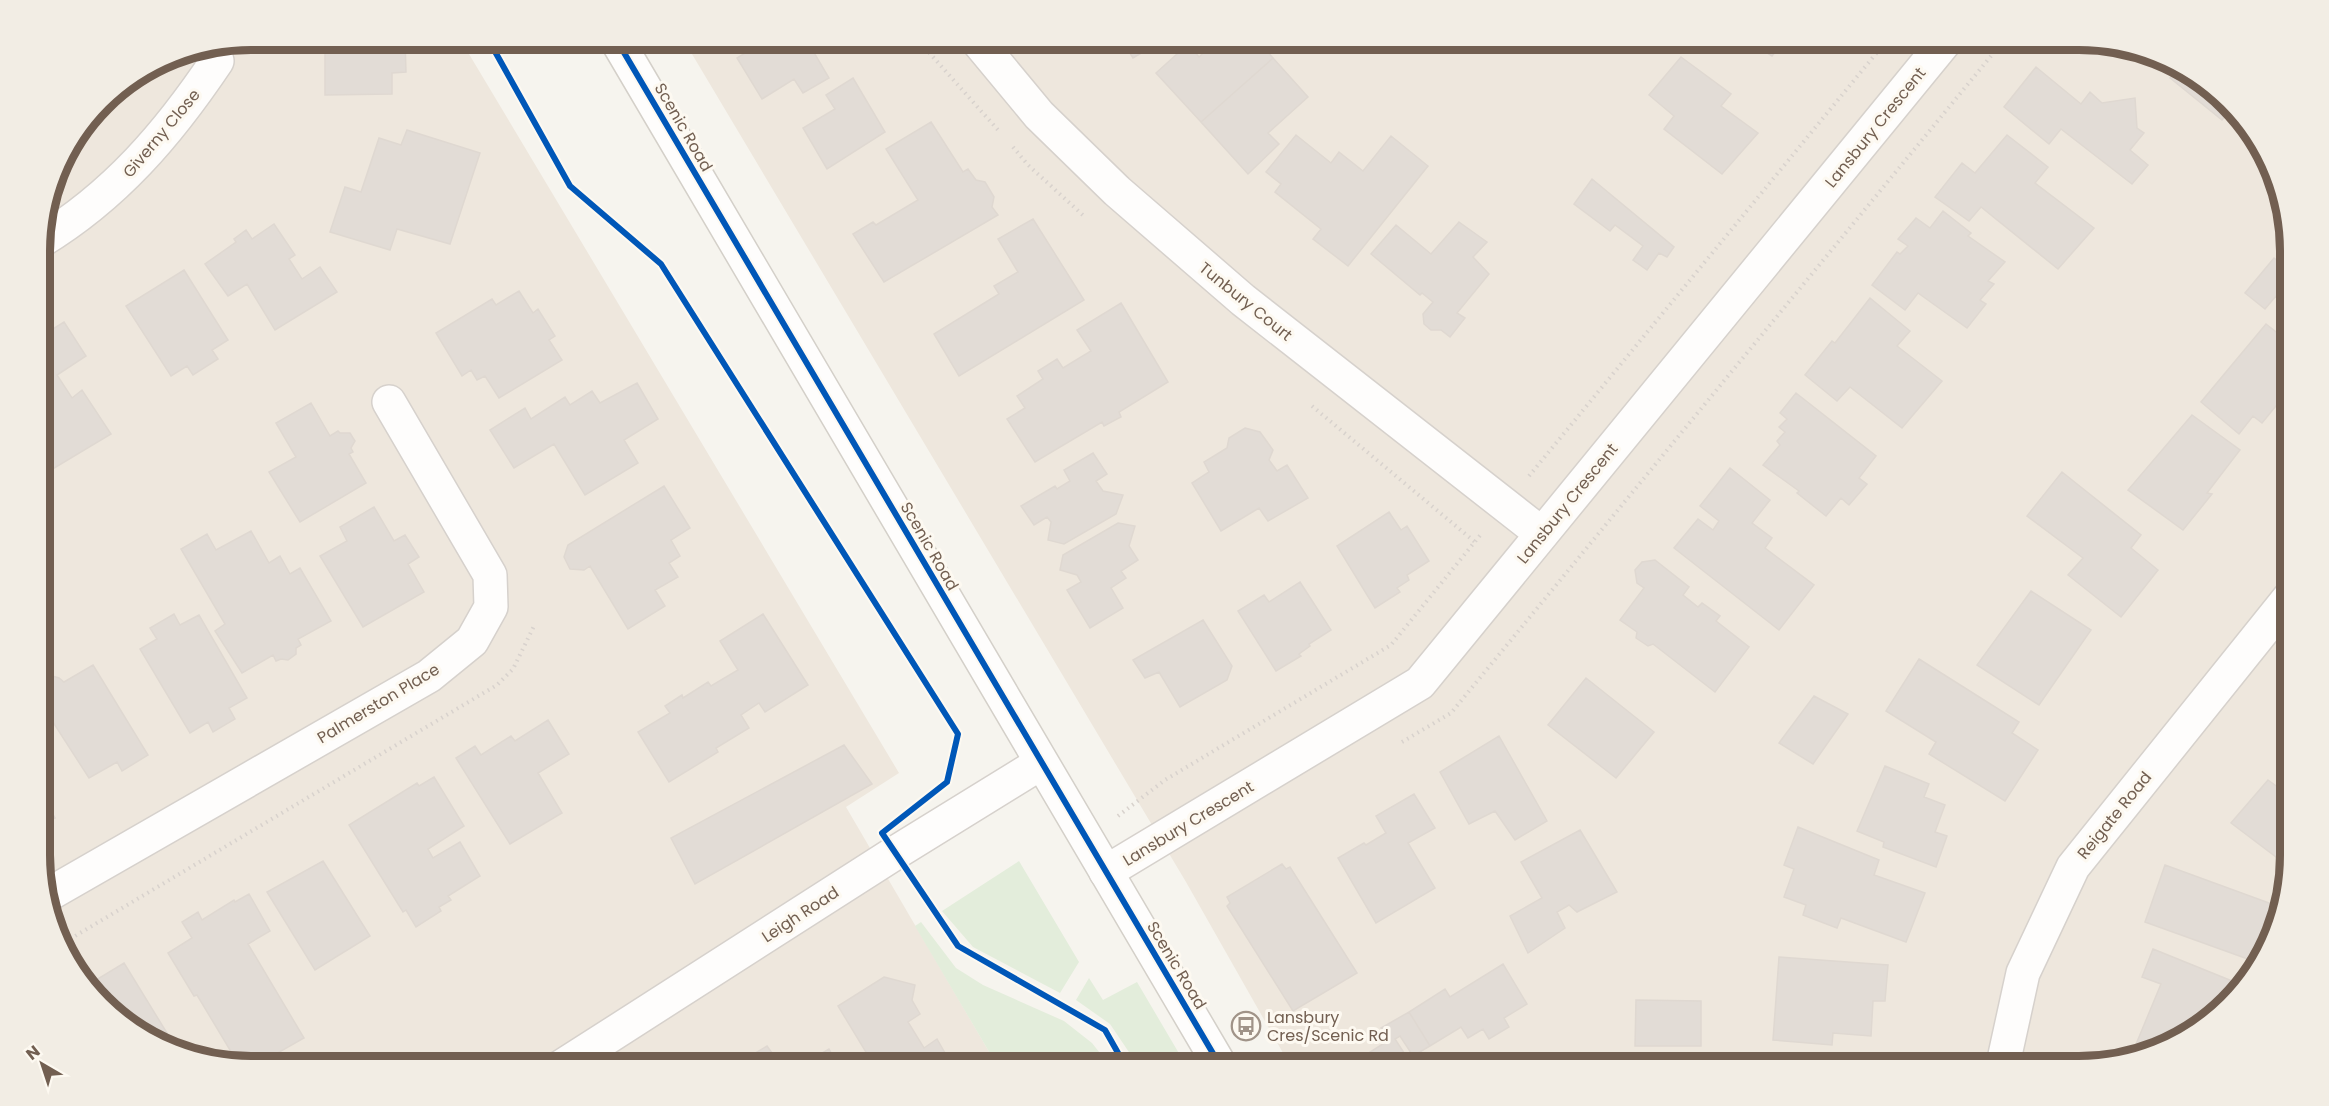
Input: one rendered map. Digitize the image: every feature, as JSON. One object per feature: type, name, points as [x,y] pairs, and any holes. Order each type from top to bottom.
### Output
[{"type":"street","name":"Scenic Road","points":[[622,50],[1215,1056]]},
{"type":"street","name":"Tunbury Court","points":[[985,50],[1039,115],[1126,198],[1243,300],[1542,534]]},
{"type":"street","name":"Lansbury Crescent","points":[[1106,872],[1420,683],[1938,50]]},
{"type":"street","name":"Giverny Close","points":[[50,234],[94,204],[127,176],[193,98],[217,61]]},
{"type":"street","name":"Palmerston Place","points":[[53,892],[429,676],[472,641],[491,607],[490,575],[389,402]]},
{"type":"street","name":"Reigate Road","points":[[2005,1056],[2023,973],[2073,867],[2280,609]]},
{"type":"street","name":"Leigh Road","points":[[578,1056],[895,853],[1041,763]]},
{"type":"path","points":[[69,940],[496,685],[513,669],[535,624]]},
{"type":"shaded area","points":[[238,50],[467,50],[899,773],[846,807],[992,1056],[238,1056],[199,1050],[174,1041],[150,1030],[108,998],[76,956],[56,907],[51,881],[50,238],[53,212],[65,174],[83,139],[108,108],[150,76],[186,60],[212,53]]},
{"type":"shaded area","points":[[690,50],[2091,50],[2130,56],[2179,76],[2221,108],[2238,128],[2253,150],[2273,199],[2280,251],[2280,855],[2273,907],[2253,956],[2230,988],[2190,1023],[2143,1046],[2117,1053],[2091,1056],[1285,1056],[1186,882]]},
{"type":"green space","points":[[1019,861],[1079,962],[1060,993],[973,947],[942,911]]},
{"type":"green space","points":[[921,922],[956,968],[983,985],[1064,1021],[1092,1043],[1102,1056],[992,1056],[915,926]]},
{"type":"green space","points":[[1089,978],[1103,1000],[1137,982],[1181,1056],[1132,1056],[1110,1024],[1076,1000]]},
{"type":"building","points":[[325,50],[405,50],[406,72],[392,73],[392,94],[325,95]]},
{"type":"building","points":[[750,50],[812,50],[829,78],[803,93],[794,79],[762,99],[737,58]]},
{"type":"building","points":[[1128,50],[1146,50],[1133,58]]},
{"type":"building","points":[[1181,50],[1193,50],[1199,57],[1206,50],[1266,50],[1273,58],[1201,122],[1156,73]]},
{"type":"building","points":[[1763,50],[1777,50],[1772,56]]},
{"type":"building","points":[[1681,57],[1731,94],[1721,106],[1758,133],[1722,174],[1664,129],[1674,116],[1649,95]]},
{"type":"building","points":[[1273,58],[1308,97],[1268,133],[1279,144],[1248,174],[1201,122]]},
{"type":"building","points":[[2036,67],[2081,104],[2090,92],[2102,103],[2135,98],[2137,128],[2144,133],[2130,150],[2148,165],[2132,184],[2061,129],[2049,144],[2004,107]]},
{"type":"building","points":[[2174,74],[2179,76],[2201,91],[2227,115],[2222,120],[2170,78]]},
{"type":"building","points":[[853,78],[885,132],[827,169],[803,128],[835,109],[826,95]]},
{"type":"building","points":[[931,122],[963,172],[968,169],[976,180],[985,182],[994,197],[992,207],[998,215],[884,282],[853,234],[873,222],[876,225],[918,200],[886,149]]},
{"type":"building","points":[[407,130],[480,153],[450,244],[397,229],[390,250],[330,232],[345,187],[361,192],[379,138],[401,145]]},
{"type":"building","points":[[1296,135],[1331,163],[1339,152],[1363,171],[1391,136],[1428,166],[1348,266],[1313,239],[1321,229],[1275,192],[1281,184],[1266,172]]},
{"type":"building","points":[[2007,135],[2048,167],[2035,183],[2094,228],[2058,269],[1981,207],[1969,221],[1935,197],[1962,163],[1975,173]]},
{"type":"building","points":[[1592,179],[1674,247],[1667,257],[1659,253],[1647,270],[1633,260],[1643,246],[1615,225],[1610,231],[1574,204]]},
{"type":"building","points":[[1943,211],[1971,233],[1968,236],[2005,262],[1988,281],[1994,284],[1980,300],[1986,304],[1967,328],[1918,293],[1905,310],[1872,285],[1897,252],[1900,254],[1908,246],[1898,239],[1916,218],[1930,228]]},
{"type":"building","points":[[1033,219],[1084,300],[959,376],[934,334],[999,294],[994,286],[1018,272],[998,239]]},
{"type":"building","points":[[1459,222],[1487,242],[1473,257],[1489,274],[1457,313],[1465,318],[1450,337],[1441,330],[1431,330],[1424,324],[1423,314],[1433,302],[1422,293],[1420,295],[1371,254],[1396,225],[1431,254]]},
{"type":"building","points":[[274,224],[295,255],[289,259],[302,279],[320,267],[337,292],[275,330],[247,284],[228,296],[205,264],[236,242],[234,239],[246,230],[252,239]]},
{"type":"building","points":[[2274,258],[2280,263],[2280,300],[2276,296],[2265,309],[2245,293]]},
{"type":"building","points":[[184,270],[228,340],[212,350],[218,359],[193,375],[187,366],[171,376],[126,306]]},
{"type":"building","points":[[519,291],[533,313],[538,309],[555,336],[549,340],[562,360],[499,398],[485,376],[477,380],[471,370],[462,376],[436,333],[492,299],[496,305]]},
{"type":"building","points":[[1870,298],[1910,331],[1897,346],[1942,381],[1902,428],[1850,387],[1837,401],[1805,375],[1832,341],[1835,343]]},
{"type":"building","points":[[1121,303],[1168,382],[1119,412],[1121,417],[1104,426],[1102,422],[1035,462],[1007,419],[1025,408],[1017,396],[1043,379],[1038,371],[1057,359],[1063,368],[1091,351],[1077,330]]},
{"type":"building","points":[[64,322],[86,356],[57,375],[72,398],[82,390],[111,434],[51,470],[50,468],[50,331]]},
{"type":"building","points":[[2266,324],[2280,335],[2280,401],[2262,423],[2253,416],[2239,434],[2201,402]]},
{"type":"building","points":[[637,383],[658,419],[624,440],[638,463],[585,495],[554,444],[514,468],[490,430],[525,408],[531,419],[565,397],[570,405],[592,391],[600,403]]},
{"type":"building","points":[[1796,393],[1876,456],[1859,478],[1867,484],[1849,505],[1841,498],[1826,516],[1797,493],[1799,491],[1763,465],[1780,445],[1777,441],[1785,432],[1779,427],[1787,419],[1780,413]]},
{"type":"building","points":[[311,403],[330,436],[338,431],[350,433],[355,441],[351,448],[353,452],[349,454],[366,483],[300,522],[269,472],[296,457],[276,423]]},
{"type":"building","points":[[2192,415],[2240,450],[2207,493],[2212,494],[2183,530],[2128,490]]},
{"type":"building","points":[[1245,428],[1260,432],[1273,450],[1269,460],[1277,471],[1287,465],[1308,498],[1268,521],[1259,508],[1221,531],[1192,483],[1209,472],[1204,462],[1227,448],[1229,438]]},
{"type":"building","points":[[1093,453],[1107,474],[1096,481],[1103,491],[1123,495],[1116,514],[1064,544],[1048,540],[1051,522],[1047,517],[1034,525],[1021,506],[1055,486],[1057,489],[1070,481],[1064,470]]},
{"type":"building","points":[[1730,468],[1770,500],[1752,523],[1772,538],[1765,548],[1814,585],[1779,630],[1674,548],[1698,519],[1713,530],[1719,521],[1700,506]]},
{"type":"building","points":[[2062,472],[2141,535],[2131,548],[2158,570],[2121,617],[2068,575],[2083,558],[2027,516]]},
{"type":"building","points":[[664,486],[690,528],[671,540],[680,556],[669,563],[678,577],[655,590],[665,606],[628,629],[590,566],[584,570],[570,569],[564,557],[568,545]]},
{"type":"building","points":[[374,507],[394,541],[405,535],[419,557],[408,564],[424,592],[363,627],[320,556],[347,541],[340,527]]},
{"type":"building","points":[[1389,512],[1401,530],[1407,526],[1429,561],[1407,575],[1409,580],[1397,588],[1400,592],[1375,608],[1337,546]]},
{"type":"building","points":[[1118,523],[1135,526],[1129,546],[1138,560],[1121,571],[1126,578],[1111,588],[1123,608],[1090,628],[1067,590],[1081,582],[1077,575],[1060,570],[1063,555]]},
{"type":"building","points":[[251,531],[269,563],[280,556],[290,574],[300,568],[331,621],[298,639],[301,645],[296,648],[296,654],[288,660],[276,661],[273,655],[242,673],[215,631],[225,624],[181,549],[207,534],[216,550]]},
{"type":"building","points":[[1655,560],[1689,587],[1683,595],[1698,607],[1702,603],[1720,616],[1716,621],[1749,647],[1715,692],[1653,644],[1648,646],[1636,638],[1637,632],[1620,620],[1644,588],[1637,583],[1635,570],[1642,562]]},
{"type":"building","points":[[1300,582],[1331,630],[1309,644],[1310,646],[1299,654],[1301,656],[1276,671],[1238,611],[1264,595],[1269,602]]},
{"type":"building","points":[[2031,591],[2091,630],[2039,705],[1977,665]]},
{"type":"building","points":[[174,614],[180,625],[199,615],[247,698],[229,708],[235,719],[213,732],[208,722],[190,733],[140,649],[157,639],[150,628]]},
{"type":"building","points":[[763,614],[808,685],[765,712],[759,703],[741,715],[749,728],[716,748],[718,752],[669,782],[638,732],[670,713],[665,706],[682,695],[683,698],[708,682],[711,686],[738,670],[720,641]]},
{"type":"building","points":[[1203,620],[1232,666],[1227,680],[1180,707],[1159,672],[1145,678],[1133,660]]},
{"type":"building","points":[[1919,659],[2019,722],[2012,733],[2038,750],[2005,801],[1929,754],[1936,742],[1886,711]]},
{"type":"building","points":[[93,665],[148,755],[122,771],[117,762],[89,778],[50,718],[50,675],[64,682]]},
{"type":"building","points":[[1586,678],[1654,732],[1616,778],[1548,725]]},
{"type":"building","points":[[1814,696],[1848,714],[1813,764],[1779,743]]},
{"type":"building","points":[[548,720],[569,754],[538,773],[562,813],[510,844],[456,758],[475,746],[481,755],[511,736],[515,741]]},
{"type":"building","points":[[1499,736],[1547,821],[1515,840],[1495,811],[1469,824],[1440,772]]},
{"type":"building","points":[[844,745],[872,784],[695,884],[671,838]]},
{"type":"building","points":[[1885,766],[1929,784],[1924,797],[1945,805],[1935,832],[1947,836],[1936,867],[1883,847],[1884,842],[1857,831]]},
{"type":"building","points":[[434,777],[464,826],[428,849],[433,858],[460,842],[480,876],[448,896],[451,900],[439,907],[441,911],[416,927],[406,910],[403,912],[349,825],[417,783],[419,786]]},
{"type":"building","points":[[2268,780],[2280,789],[2280,860],[2231,823]]},
{"type":"building","points":[[1414,794],[1435,828],[1408,843],[1435,888],[1376,923],[1338,858],[1386,833],[1376,816]]},
{"type":"building","points":[[50,809],[55,818],[50,821]]},
{"type":"building","points":[[1798,827],[1879,860],[1874,875],[1925,893],[1906,942],[1841,918],[1837,928],[1803,915],[1806,905],[1784,897],[1794,869],[1784,865]]},
{"type":"building","points":[[1580,830],[1617,892],[1577,912],[1569,905],[1557,912],[1565,928],[1528,953],[1510,916],[1542,898],[1521,862]]},
{"type":"building","points":[[323,861],[370,936],[315,970],[267,892]]},
{"type":"building","points":[[1282,864],[1286,869],[1290,867],[1357,973],[1293,1011],[1227,906],[1230,903],[1227,897]]},
{"type":"building","points":[[2165,865],[2274,905],[2250,960],[2145,922]]},
{"type":"building","points":[[249,894],[270,931],[248,944],[304,1038],[272,1056],[233,1055],[197,995],[194,996],[168,953],[192,938],[182,922],[198,912],[202,920],[234,900],[235,902]]},
{"type":"building","points":[[2153,949],[2235,982],[2211,1007],[2190,1023],[2167,1036],[2134,1048],[2161,984],[2142,977]]},
{"type":"building","points":[[1779,957],[1888,965],[1885,1001],[1873,1001],[1871,1036],[1833,1033],[1832,1045],[1773,1040]]},
{"type":"building","points":[[124,963],[171,1040],[150,1030],[128,1015],[108,998],[94,981]]},
{"type":"building","points":[[1503,964],[1527,1004],[1504,1018],[1509,1027],[1489,1039],[1483,1029],[1468,1038],[1461,1027],[1430,1046],[1409,1012],[1445,989],[1450,997]]},
{"type":"building","points":[[884,977],[915,985],[912,1000],[920,1014],[908,1022],[924,1048],[937,1039],[947,1056],[868,1056],[838,1006]]},
{"type":"building","points":[[1636,1000],[1701,1001],[1701,1046],[1635,1046]]},
{"type":"building","points":[[1409,1012],[1430,1046],[1413,1056],[1400,1036],[1395,1039],[1406,1056],[1364,1056],[1389,1040],[1381,1028]]},
{"type":"building","points":[[767,1046],[774,1056],[750,1056]]},
{"type":"building","points":[[829,1049],[833,1056],[817,1056]]},
{"type":"cycle path","points":[[494,50],[570,186],[661,264],[958,734],[947,782],[882,833],[958,946],[1105,1030],[1120,1056]]},
{"type":"cycle path","points":[[622,50],[1215,1056]]},
{"type":"place","name":"Lansbury Cres/Scenic Rd","points":[[1246,1026]]}]
